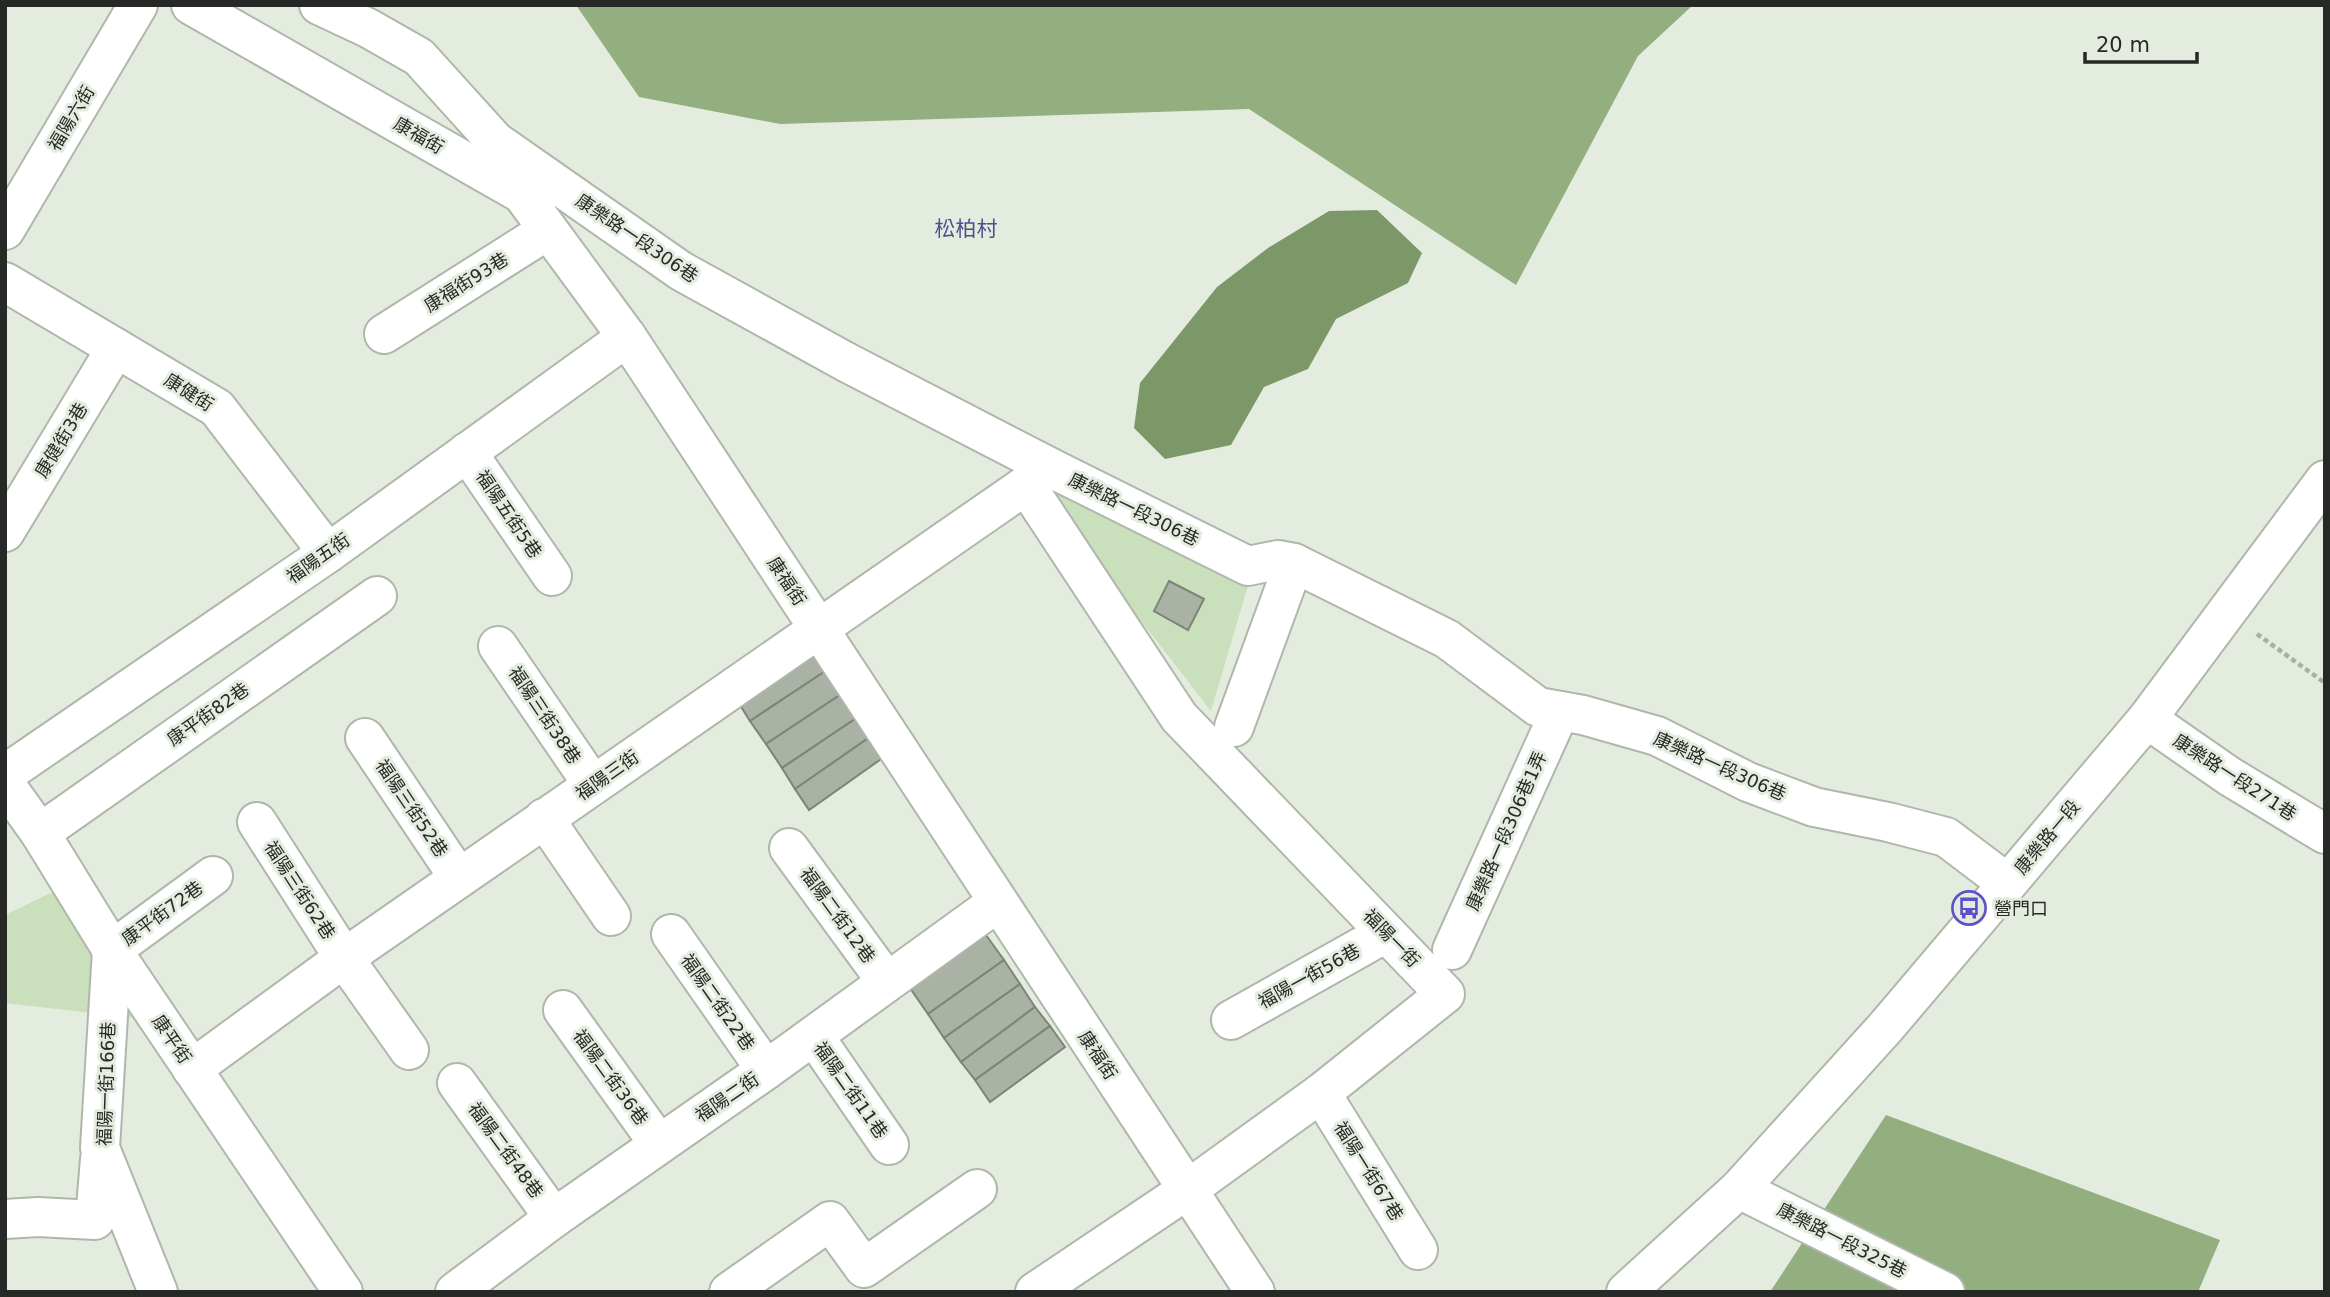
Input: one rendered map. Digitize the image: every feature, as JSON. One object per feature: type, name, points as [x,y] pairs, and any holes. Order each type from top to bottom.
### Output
[{"type":"street","name":"福陽六街","points":[[5,230],[138,5]]},
{"type":"street","name":"康福街","points":[[191,5],[522,194],[627,337],[1187,1190],[1243,1288]]},
{"type":"street","name":"康樂路一段306巷","points":[[319,5],[419,57],[495,141],[681,271],[857,368],[1248,566],[1278,560],[1294,563],[1447,639],[1538,707],[1657,736],[1748,782],[1814,807],[1888,821],[1946,837],[2007,883]]},
{"type":"street","name":"康福街93巷","points":[[384,334],[548,230]]},
{"type":"street","name":"康健街","points":[[5,282],[217,408],[328,552]]},
{"type":"street","name":"福陽五街","points":[[5,774],[328,552],[627,337]]},
{"type":"street","name":"康健街3巷","points":[[5,532],[116,348]]},
{"type":"street","name":"福陽五街5巷","points":[[467,452],[552,576]]},
{"type":"street","name":"康樂路一段","points":[[1626,1292],[1740,1189],[1885,1028],[2147,719],[2325,480]]},
{"type":"street","name":"福陽三街","points":[[192,1069],[344,958],[1026,485]]},
{"type":"street","name":"福陽一街","points":[[1026,485],[1179,717],[1446,994],[1321,1093],[1187,1190],[1035,1292]]},
{"type":"street","points":[[1234,726],[1294,563]]},
{"type":"street","name":"康平街82巷","points":[[40,833],[377,596]]},
{"type":"street","name":"福陽三街38巷","points":[[498,646],[593,785]]},
{"type":"street","name":"康樂路一段306巷1弄","points":[[1452,950],[1560,711]]},
{"type":"street","name":"康樂路一段271巷","points":[[2147,719],[2230,776],[2325,834]]},
{"type":"street","name":"福陽三街52巷","points":[[365,738],[459,878]]},
{"type":"street","name":"康平街","points":[[5,784],[40,833],[112,950],[342,1292]]},
{"type":"street","points":[[544,818],[611,916]]},
{"type":"street","name":"福陽三街62巷","points":[[257,822],[344,958],[409,1050]]},
{"type":"street","name":"福陽二街12巷","points":[[789,848],[887,982]]},
{"type":"street","name":"康平街72巷","points":[[112,950],[213,876]]},
{"type":"street","name":"福陽二街","points":[[455,1292],[998,902]]},
{"type":"street","name":"福陽一街56巷","points":[[1231,1020],[1386,933]]},
{"type":"street","name":"福陽二街22巷","points":[[671,934],[766,1070]]},
{"type":"street","name":"福陽一街166巷","points":[[112,950],[100,1148],[158,1292]]},
{"type":"street","name":"福陽二街36巷","points":[[563,1010],[659,1144]]},
{"type":"street","name":"福陽二街11巷","points":[[814,1036],[889,1145]]},
{"type":"street","name":"福陽二街48巷","points":[[457,1083],[555,1218]]},
{"type":"street","name":"福陽一街67巷","points":[[1321,1093],[1418,1250]]},
{"type":"street","points":[[5,1219],[38,1217],[95,1220],[100,1148]]},
{"type":"street","points":[[729,1292],[830,1221],[864,1268],[977,1189]]},
{"type":"street","name":"康樂路一段325巷","points":[[1740,1189],[1945,1292]]},
{"type":"path","points":[[2226,612],[2325,683]]},
{"type":"shaded area","points":[[576,5],[1693,5],[1638,56],[1516,285],[1249,109],[780,124],[639,97]]},
{"type":"shaded area","points":[[1377,210],[1422,253],[1408,283],[1336,319],[1308,369],[1264,387],[1231,445],[1165,459],[1134,428],[1140,383],[1217,287],[1268,248],[1329,211]]},
{"type":"shaded area","points":[[1040,471],[1249,582],[1211,711],[1035,484]]},
{"type":"shaded area","points":[[61,888],[136,1018],[5,1003],[5,915]]},
{"type":"shaded area","points":[[1886,1115],[2220,1240],[2198,1292],[1770,1292]]},
{"type":"building","points":[[1169,581],[1204,599],[1188,630],[1154,611]]},
{"type":"building","points":[[812,646],[827,670],[750,721],[735,697]]},
{"type":"building","points":[[827,670],[843,693],[766,744],[750,721]]},
{"type":"building","points":[[843,693],[858,717],[782,768],[766,744]]},
{"type":"building","points":[[858,717],[870,737],[795,789],[782,768]]},
{"type":"building","points":[[870,737],[884,757],[809,810],[795,789]]},
{"type":"building","points":[[986,935],[1004,960],[928,1014],[910,988]]},
{"type":"building","points":[[1004,960],[1020,984],[944,1038],[928,1014]]},
{"type":"building","points":[[1020,984],[1035,1007],[961,1062],[944,1038]]},
{"type":"building","points":[[1035,1007],[1050,1026],[975,1080],[961,1062]]},
{"type":"building","points":[[1050,1026],[1065,1047],[990,1102],[975,1080]]},
{"type":"place","name":"營門口","points":[[1969,908]]},
{"type":"district","name":"松柏村","points":[[966,229]]}]
